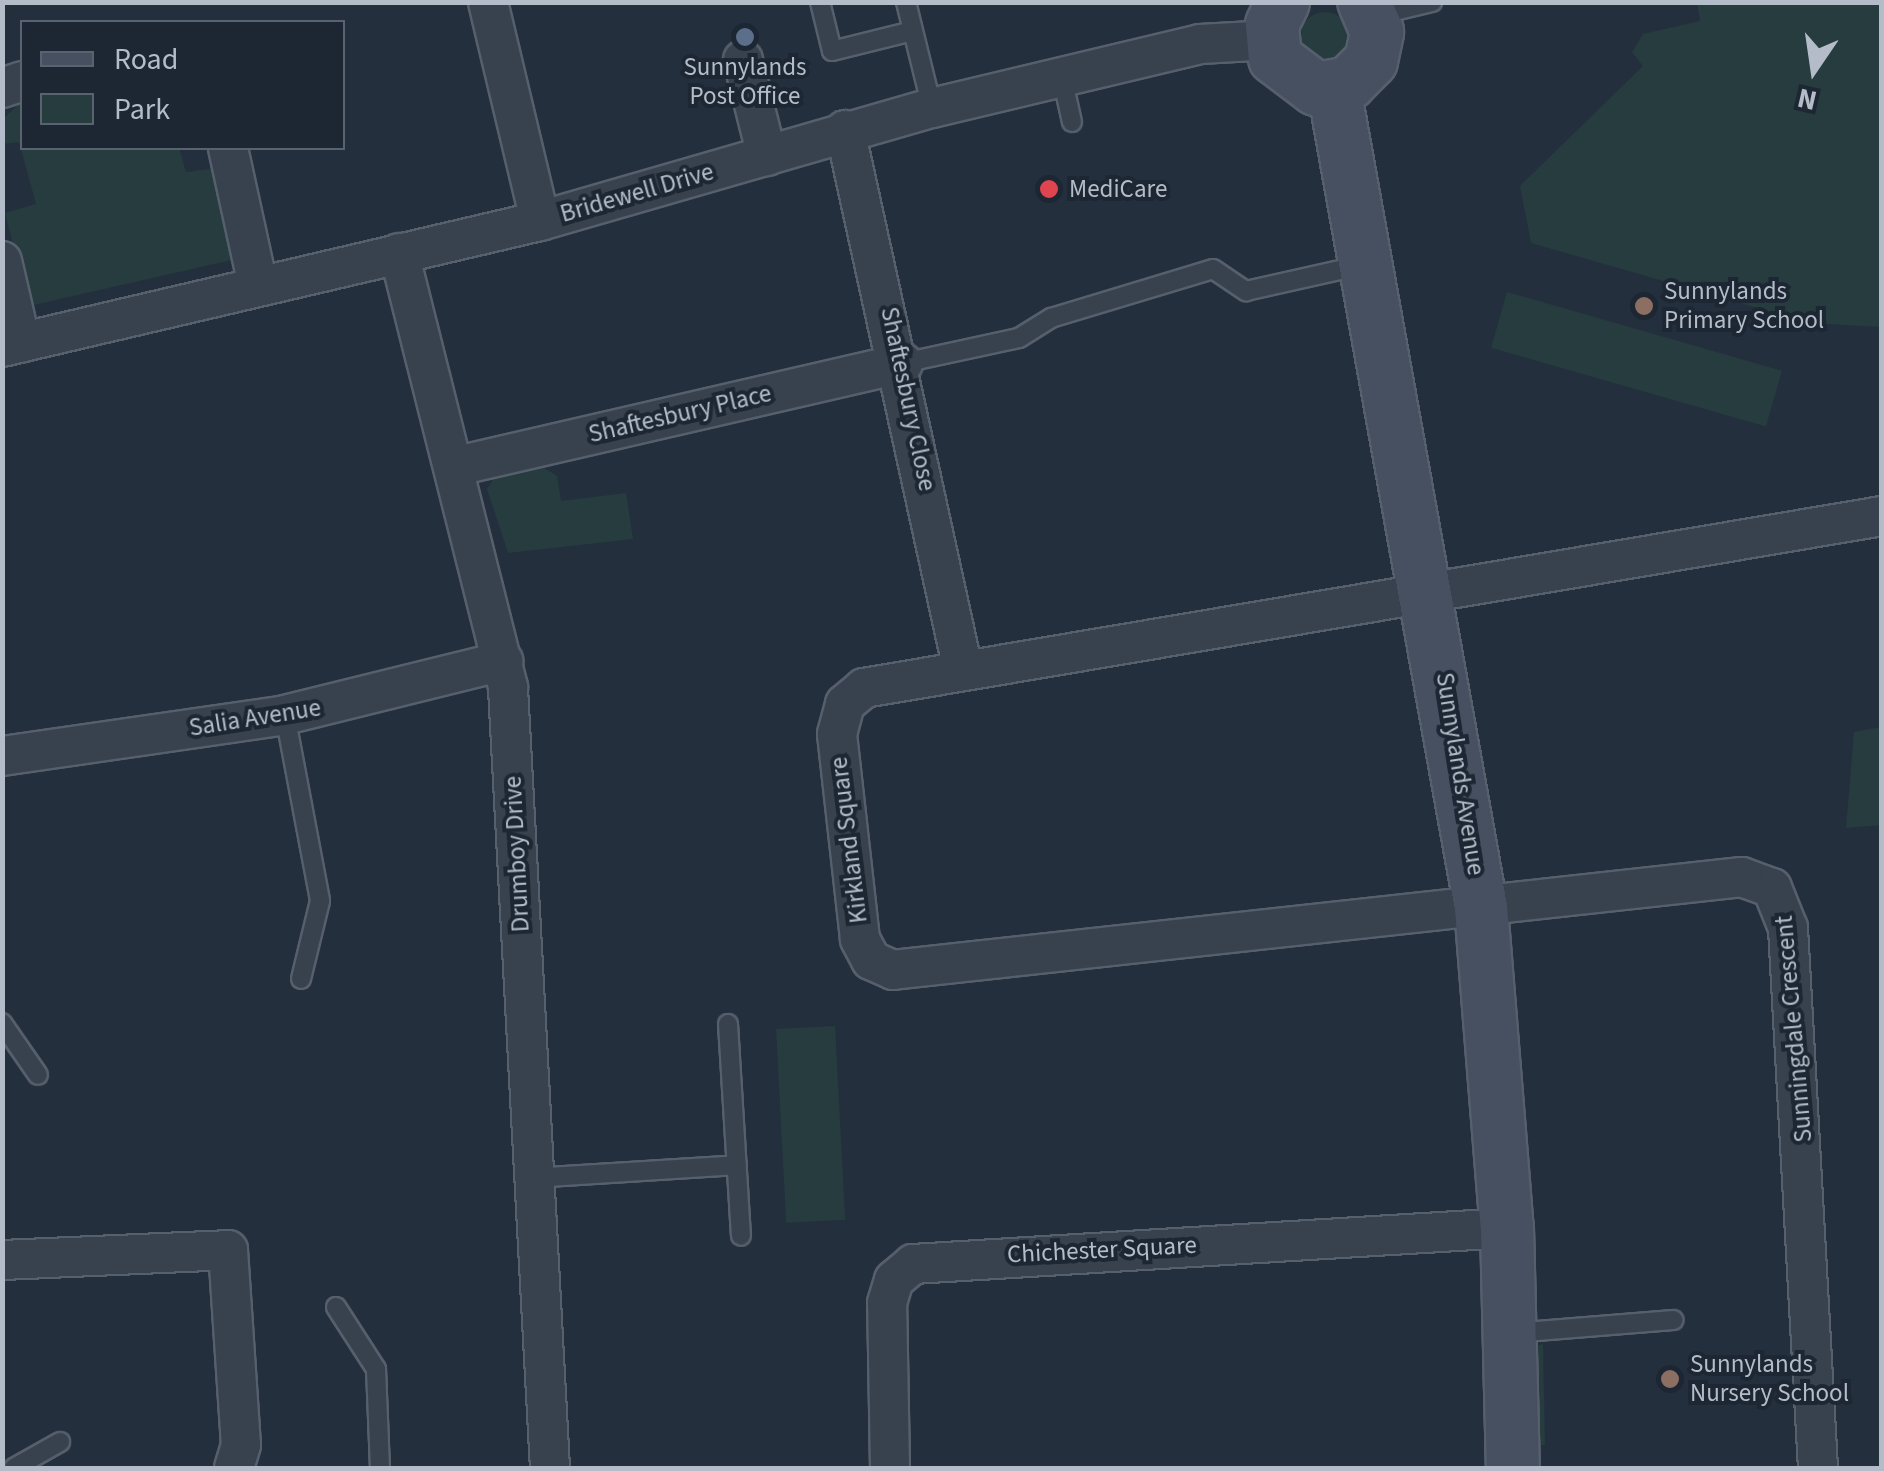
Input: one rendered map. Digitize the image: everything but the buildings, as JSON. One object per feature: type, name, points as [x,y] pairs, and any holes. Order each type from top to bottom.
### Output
[{"type":"street","points":[[488,2],[540,221]]},
{"type":"street","points":[[1277,22],[1285,73],[1334,89],[1371,61],[1369,10]]},
{"type":"street","name":"Bridewell Drive","points":[[12,345],[540,221],[845,130],[1277,22]]},
{"type":"street","points":[[743,60],[767,156]]},
{"type":"street","name":"Sunnylands Avenue","points":[[1334,89],[1431,591],[1481,908],[1507,1228],[1513,1468]]},
{"type":"street","name":"Shaftesbury Close","points":[[845,130],[903,363],[963,670]]},
{"type":"street","points":[[228,150],[258,286]]},
{"type":"street","name":"Drumboy Drive","points":[[399,253],[504,661],[550,1468]]},
{"type":"street","points":[[2,261],[12,345]]},
{"type":"street","name":"Shaftesbury Place","points":[[456,466],[903,363]]},
{"type":"street","name":"Kirkland Square","points":[[1481,908],[918,971],[880,966],[859,933],[841,714],[864,688],[963,670],[1431,591],[1875,529]]},
{"type":"street","name":"Salia Avenue","points":[[2,756],[285,716],[504,661]]},
{"type":"street","name":"Sunningdale Crescent","points":[[1481,908],[1742,877],[1780,898],[1814,1279],[1818,1468]]},
{"type":"street","name":"Chichester Square","points":[[890,1468],[886,1303],[894,1280],[913,1264],[1507,1228]]},
{"type":"street","points":[[2,1260],[228,1250],[241,1444],[234,1468]]},
{"type":"lane","points":[[820,2],[832,50],[913,31]]},
{"type":"lane","points":[[906,2],[932,108]]},
{"type":"lane","points":[[1369,10],[1432,2]]},
{"type":"lane","points":[[1062,76],[1072,122]]},
{"type":"lane","points":[[903,363],[1019,338],[1051,318],[1213,269],[1246,290],[1368,264]]},
{"type":"lane","points":[[285,716],[320,902],[301,979]]},
{"type":"lane","points":[[2,1023],[38,1075]]},
{"type":"lane","points":[[728,1024],[741,1236]]},
{"type":"lane","points":[[533,1178],[737,1165]]},
{"type":"lane","points":[[336,1307],[376,1369],[380,1468]]},
{"type":"lane","points":[[1512,1333],[1673,1320]]},
{"type":"lane","points":[[14,1468],[60,1442]]},
{"type":"green space","points":[[1697,3],[1881,3],[1881,327],[1810,323],[1531,243],[1520,186],[1643,66],[1632,52],[1643,34],[1700,21]]},
{"type":"green space","points":[[1325,12],[1342,19],[1349,36],[1342,53],[1325,60],[1308,53],[1301,36],[1308,19]]},
{"type":"green space","points":[[20,103],[20,146],[19,142],[3,144],[3,119]]},
{"type":"green space","points":[[21,150],[180,150],[186,172],[217,168],[236,259],[29,306],[5,213],[36,204]]},
{"type":"green space","points":[[1507,292],[1782,371],[1766,427],[1491,348]]},
{"type":"green space","points":[[541,466],[557,476],[561,501],[626,493],[633,539],[508,553],[487,489],[494,478]]},
{"type":"green space","points":[[1881,727],[1881,825],[1846,828],[1854,732]]},
{"type":"green space","points":[[835,1026],[845,1220],[786,1223],[776,1029]]},
{"type":"green space","points":[[1543,1344],[1545,1445],[1529,1446],[1531,1348]]},
{"type":"place","name":"Sunnylands Post Office","points":[[745,37]]},
{"type":"place","name":"MediCare","points":[[1049,189]]},
{"type":"place","name":"Sunnylands Primary School","points":[[1644,306]]},
{"type":"place","name":"Sunnylands Nursery School","points":[[1670,1379]]}]
